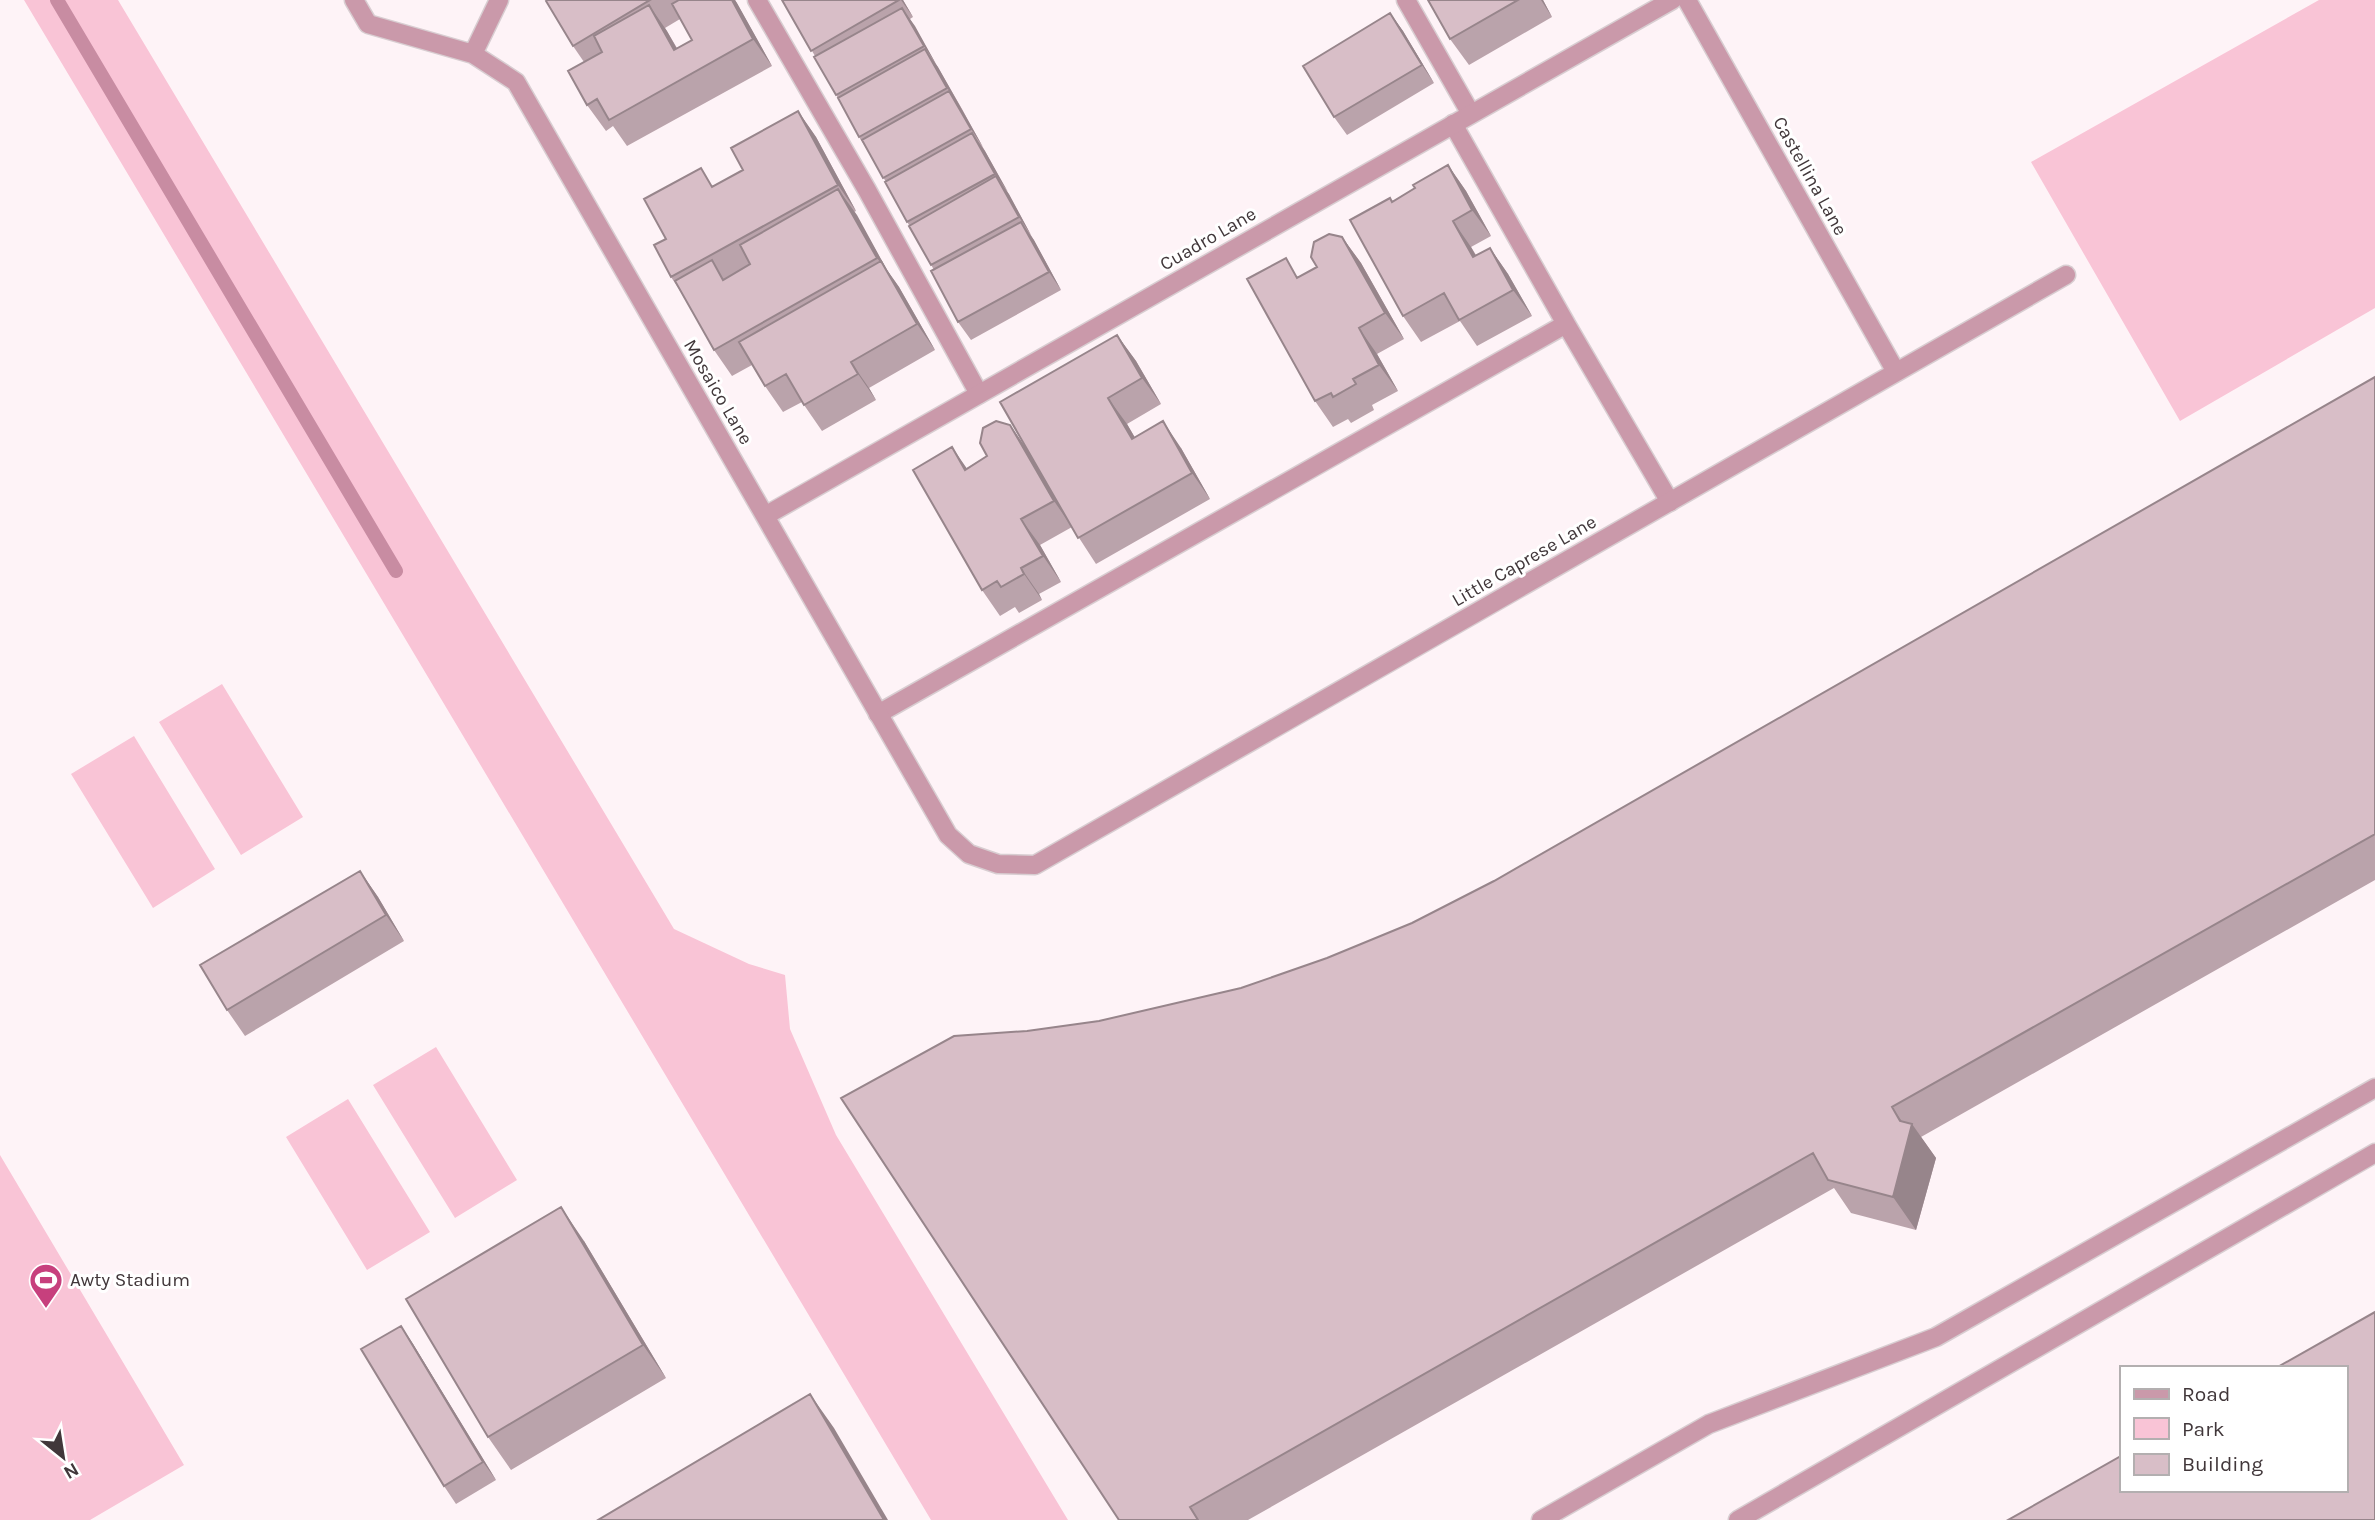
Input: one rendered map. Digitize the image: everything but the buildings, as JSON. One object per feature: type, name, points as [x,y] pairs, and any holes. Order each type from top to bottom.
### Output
[{"type":"street","name":"Mosaico Lane","points":[[354,0],[368,24],[473,54],[516,82],[948,835],[969,854],[998,864]]},
{"type":"street","points":[[473,54],[499,0]]},
{"type":"street","points":[[757,0],[867,190],[979,394]]},
{"type":"street","points":[[1406,0],[1471,114]]},
{"type":"street","name":"Cuadro Lane","points":[[765,516],[1672,0]]},
{"type":"street","name":"Castellina Lane","points":[[1687,0],[1896,372]]},
{"type":"street","points":[[1453,124],[1670,502]]},
{"type":"street","name":"Little Caprese Lane","points":[[998,864],[1035,865],[2066,275]]},
{"type":"street","points":[[878,714],[1566,324]]},
{"type":"street","points":[[1541,1520],[1709,1424],[1936,1337],[2375,1088]]},
{"type":"street","points":[[1738,1520],[2375,1153]]},
{"type":"green space","points":[[24,0],[118,0],[674,929],[749,964],[785,975],[790,1029],[836,1135],[1068,1520],[931,1520]]},
{"type":"green space","points":[[2319,0],[2375,0],[2375,308],[2180,421],[2031,162]]},
{"type":"green space","points":[[222,684],[303,817],[241,855],[159,722]]},
{"type":"green space","points":[[134,736],[215,869],[153,908],[71,774]]},
{"type":"green space","points":[[436,1047],[517,1180],[455,1218],[373,1085]]},
{"type":"green space","points":[[348,1099],[430,1232],[367,1270],[286,1137]]},
{"type":"green space","name":"Awty Stadium","points":[[0,1155],[184,1465],[90,1520],[0,1520]]},
{"type":"waterway","points":[[57,0],[396,571]]},
{"type":"place","name":"Awty Stadium","points":[[46,1310]]}]
